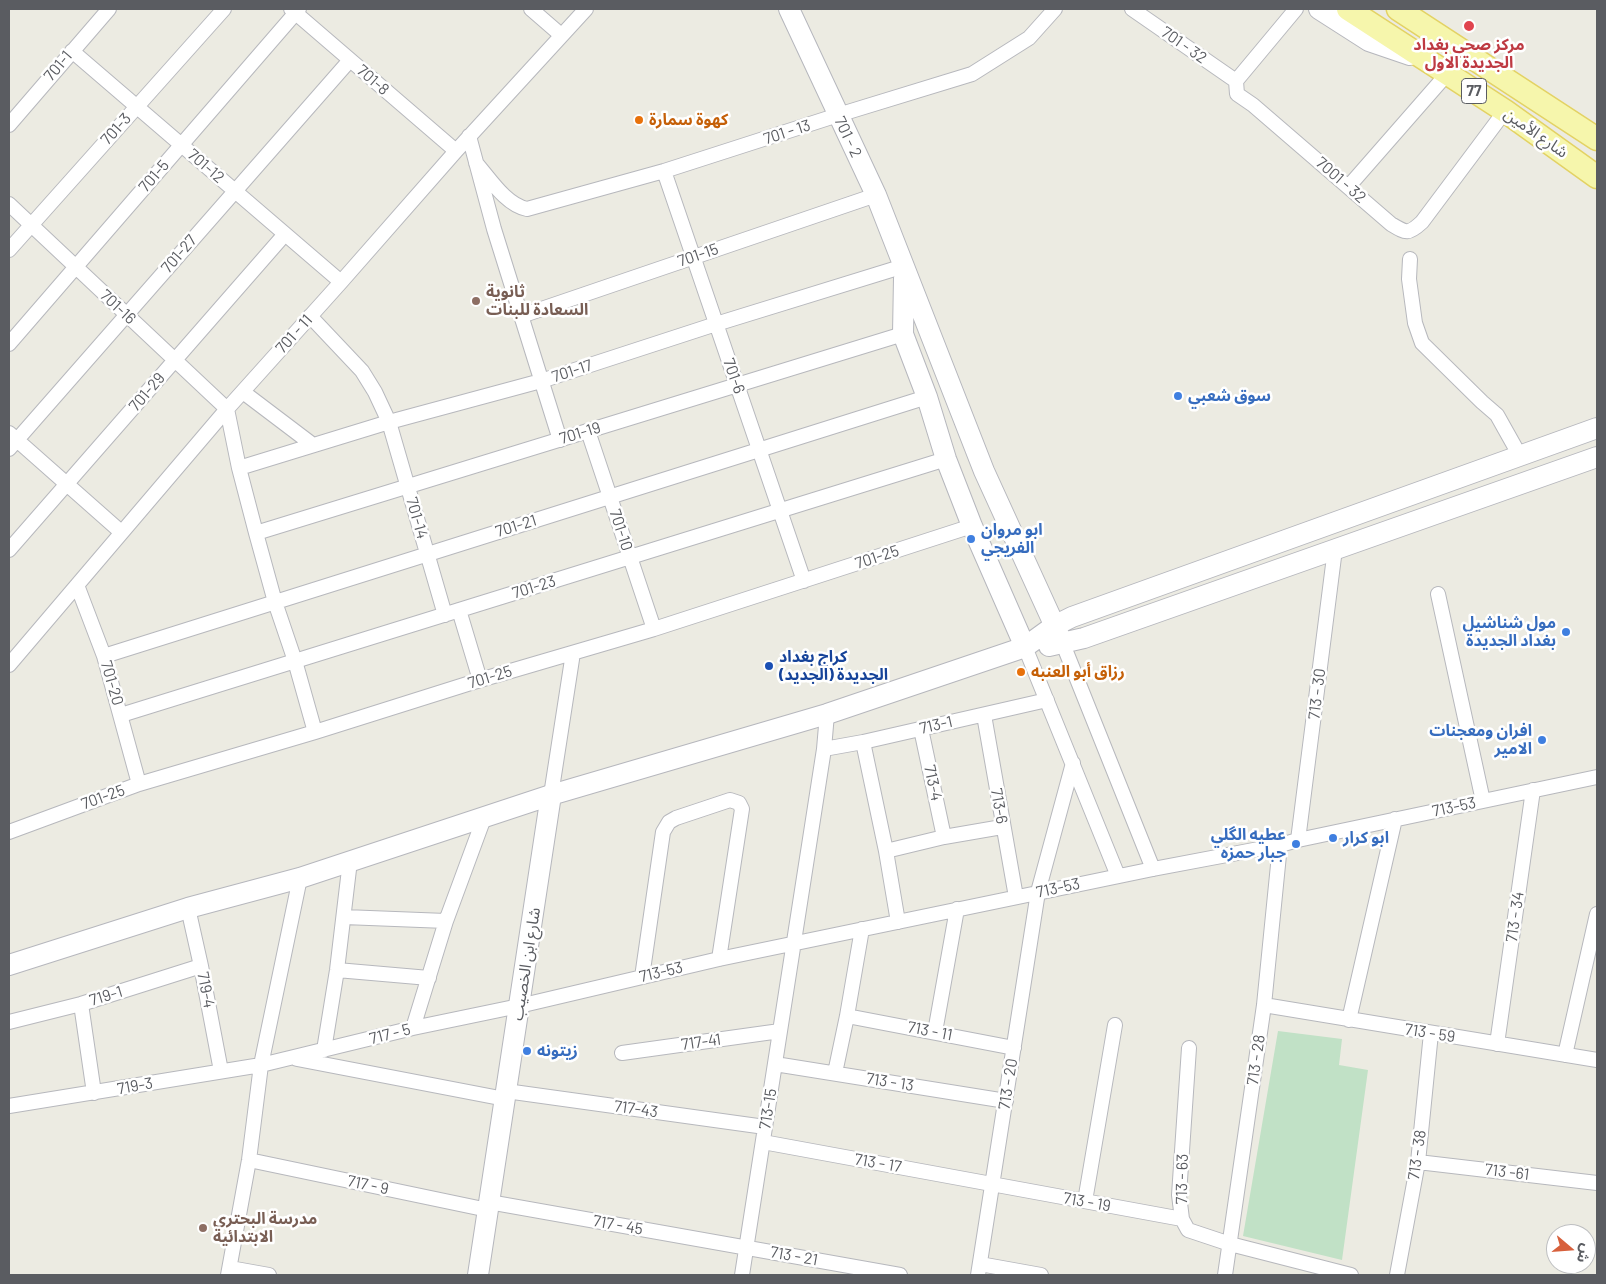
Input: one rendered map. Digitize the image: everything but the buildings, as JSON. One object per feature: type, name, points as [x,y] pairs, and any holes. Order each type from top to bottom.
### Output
[{"type":"main road","name":"شارع الأمين","points":[[1348,9],[1505,111],[1597,177]]},
{"type":"main road","name":"شارع الأمين","points":[[1398,9],[1597,140]]},
{"type":"street","name":"701-1","points":[[9,125],[109,9]]},
{"type":"street","name":"701-3","points":[[9,250],[224,9]]},
{"type":"street","points":[[531,9],[561,35]]},
{"type":"street","name":"701 - 11","points":[[10,659],[77,585],[227,409],[469,136],[586,9]]},
{"type":"street","name":"701 - 2","points":[[789,9],[876,195],[984,471],[1063,644]]},
{"type":"street","name":"701 - 13","points":[[476,164],[510,201],[517,207],[527,209],[664,172],[838,115],[972,74],[1029,38],[1055,9]]},
{"type":"street","name":"701 - 32","points":[[1132,9],[1236,81]]},
{"type":"street","points":[[1236,81],[1296,9]]},
{"type":"street","points":[[1319,9],[1369,41],[1423,59]]},
{"type":"street","name":"701-8","points":[[295,10],[456,151]]},
{"type":"street","name":"701-5","points":[[9,344],[295,10]]},
{"type":"street","name":"701-12","points":[[72,51],[341,282]]},
{"type":"street","name":"701-27","points":[[11,441],[126,315],[350,60]]},
{"type":"street","points":[[1349,186],[1447,74]]},
{"type":"street","name":"7001 - 32","points":[[1236,81],[1237,94],[1253,105],[1349,186],[1391,224],[1404,232],[1412,231],[1422,222],[1505,111]]},
{"type":"street","points":[[469,136],[494,229],[560,440]]},
{"type":"street","name":"701-6","points":[[664,172],[804,581]]},
{"type":"street","name":"701-15","points":[[521,316],[876,195]]},
{"type":"street","name":"701-16","points":[[9,204],[227,409]]},
{"type":"street","name":"701-29","points":[[9,550],[285,234]]},
{"type":"street","points":[[1410,259],[1409,279],[1413,314],[1422,343],[1482,402],[1497,414],[1520,456]]},
{"type":"street","points":[[904,266],[903,334],[928,397],[946,459],[972,526],[1048,700],[1118,876]]},
{"type":"street","name":"701-17","points":[[239,468],[389,422],[541,381],[904,266]]},
{"type":"street","name":"701-14","points":[[310,316],[362,371],[375,392],[389,422],[445,615]]},
{"type":"street","name":"701-19","points":[[256,533],[903,334]]},
{"type":"street","points":[[243,392],[313,445]]},
{"type":"street","name":"701-21","points":[[104,656],[928,397]]},
{"type":"street","points":[[227,409],[239,468],[256,533],[315,732]]},
{"type":"street","points":[[1025,647],[1054,626],[1082,614],[1597,428]]},
{"type":"street","name":"701-10","points":[[588,431],[654,629]]},
{"type":"street","points":[[11,441],[67,484],[121,532]]},
{"type":"street","points":[[9,965],[188,908],[300,878],[552,795],[827,714],[1025,647],[1063,644],[1084,638],[1597,457]]},
{"type":"street","name":"701-23","points":[[121,715],[946,459]]},
{"type":"street","points":[[972,526],[1004,515]]},
{"type":"street","name":"701-25","points":[[9,832],[139,784],[654,629],[972,526]]},
{"type":"street","name":"713 - 30","points":[[1298,840],[1335,549]]},
{"type":"street","name":"701-20","points":[[77,585],[104,656],[139,784]]},
{"type":"street","points":[[1438,594],[1483,801]]},
{"type":"street","points":[[459,610],[480,680]]},
{"type":"street","points":[[1063,644],[1153,869]]},
{"type":"street","name":"شارع ابن الخصيب","points":[[478,1275],[573,653]]},
{"type":"street","name":"713-1","points":[[824,749],[1048,700]]},
{"type":"street","name":"713-15","points":[[742,1275],[824,749],[827,714]]},
{"type":"street","name":"713-6","points":[[984,715],[1016,897]]},
{"type":"street","name":"713-4","points":[[922,729],[944,837]]},
{"type":"street","points":[[863,742],[886,850],[898,922]]},
{"type":"street","name":"713 - 20","points":[[979,1270],[1038,892],[1073,763]]},
{"type":"street","name":"713-53","points":[[519,1006],[794,943],[1038,892],[1280,845],[1597,777]]},
{"type":"street","name":"713 - 34","points":[[1497,1044],[1534,790]]},
{"type":"street","points":[[642,977],[663,832],[669,822],[676,818],[730,800],[739,803],[742,809],[719,959]]},
{"type":"street","points":[[413,1028],[446,921],[484,818]]},
{"type":"street","points":[[1349,1020],[1395,819]]},
{"type":"street","points":[[886,850],[1002,826]]},
{"type":"street","name":"713 - 28","points":[[1225,1275],[1264,1005],[1280,845]]},
{"type":"street","points":[[324,1050],[337,970],[350,861]]},
{"type":"street","points":[[268,1275],[229,1272],[249,1160],[261,1065],[300,878]]},
{"type":"street","name":"719-4","points":[[188,908],[221,1071]]},
{"type":"street","points":[[935,1032],[957,909]]},
{"type":"street","points":[[1565,1055],[1593,954],[1597,914]]},
{"type":"street","points":[[344,917],[446,921]]},
{"type":"street","points":[[835,1073],[862,929]]},
{"type":"street","name":"719-1","points":[[9,1022],[81,1004],[201,966]]},
{"type":"street","points":[[337,970],[429,978]]},
{"type":"street","points":[[81,1004],[94,1092]]},
{"type":"street","name":"713 - 59","points":[[1264,1005],[1597,1060]]},
{"type":"street","name":"717 - 5","points":[[261,1065],[413,1028],[519,1006]]},
{"type":"street","name":"713 - 11","points":[[847,1016],[1014,1048]]},
{"type":"street","points":[[1085,1201],[1115,1025]]},
{"type":"street","name":"717-41","points":[[622,1053],[780,1031]]},
{"type":"street","name":"713 - 38","points":[[1397,1275],[1418,1162],[1432,1034]]},
{"type":"street","name":"713 - 63","points":[[1189,1048],[1180,1194],[1182,1219],[1188,1230],[1230,1244],[1351,1275]]},
{"type":"street","name":"717-43","points":[[291,1058],[505,1095],[765,1127]]},
{"type":"street","name":"713 - 13","points":[[775,1064],[1006,1101]]},
{"type":"street","name":"719-3","points":[[9,1106],[261,1065]]},
{"type":"street","name":"713 - 17","points":[[763,1142],[993,1184]]},
{"type":"street","name":"717 - 9","points":[[249,1160],[488,1206]]},
{"type":"street","name":"713 -61","points":[[1418,1162],[1597,1182]]},
{"type":"street","name":"713 - 19","points":[[993,1184],[1182,1219]]},
{"type":"street","name":"717 - 45","points":[[488,1206],[746,1247]]},
{"type":"street","name":"713 - 21","points":[[746,1247],[900,1275]]},
{"type":"street","points":[[979,1270],[1041,1275]]},
{"type":"green space","points":[[1278,1031],[1342,1039],[1339,1065],[1368,1070],[1342,1260],[1243,1236]]},
{"type":"place","name":"مركز صحي بغداد الجديدة الاول","points":[[1469,26]]},
{"type":"place","name":"كهوة سمارة","points":[[639,120]]},
{"type":"place","name":"ثانوية السعادة للبنات","points":[[476,301]]},
{"type":"place","name":"سوق شعبي","points":[[1178,396]]},
{"type":"place","name":"ابو مروان الفريجي","points":[[971,539]]},
{"type":"place","name":"مول شناشيل بغداد الجديدة","points":[[1566,632]]},
{"type":"place","name":"كراج بغداد الجديدة (الجديد)","points":[[769,666]]},
{"type":"place","name":"رزاق أبو العنبه","points":[[1021,672]]},
{"type":"place","name":"افران ومعجنات الامير","points":[[1542,740]]},
{"type":"place","name":"ابو كرار","points":[[1333,838]]},
{"type":"place","name":"عطيه الگلي جبار حمزه","points":[[1296,844]]},
{"type":"place","name":"زيتونه","points":[[527,1051]]},
{"type":"place","name":"مدرسة البحتري الابتدائية","points":[[203,1228]]}]
